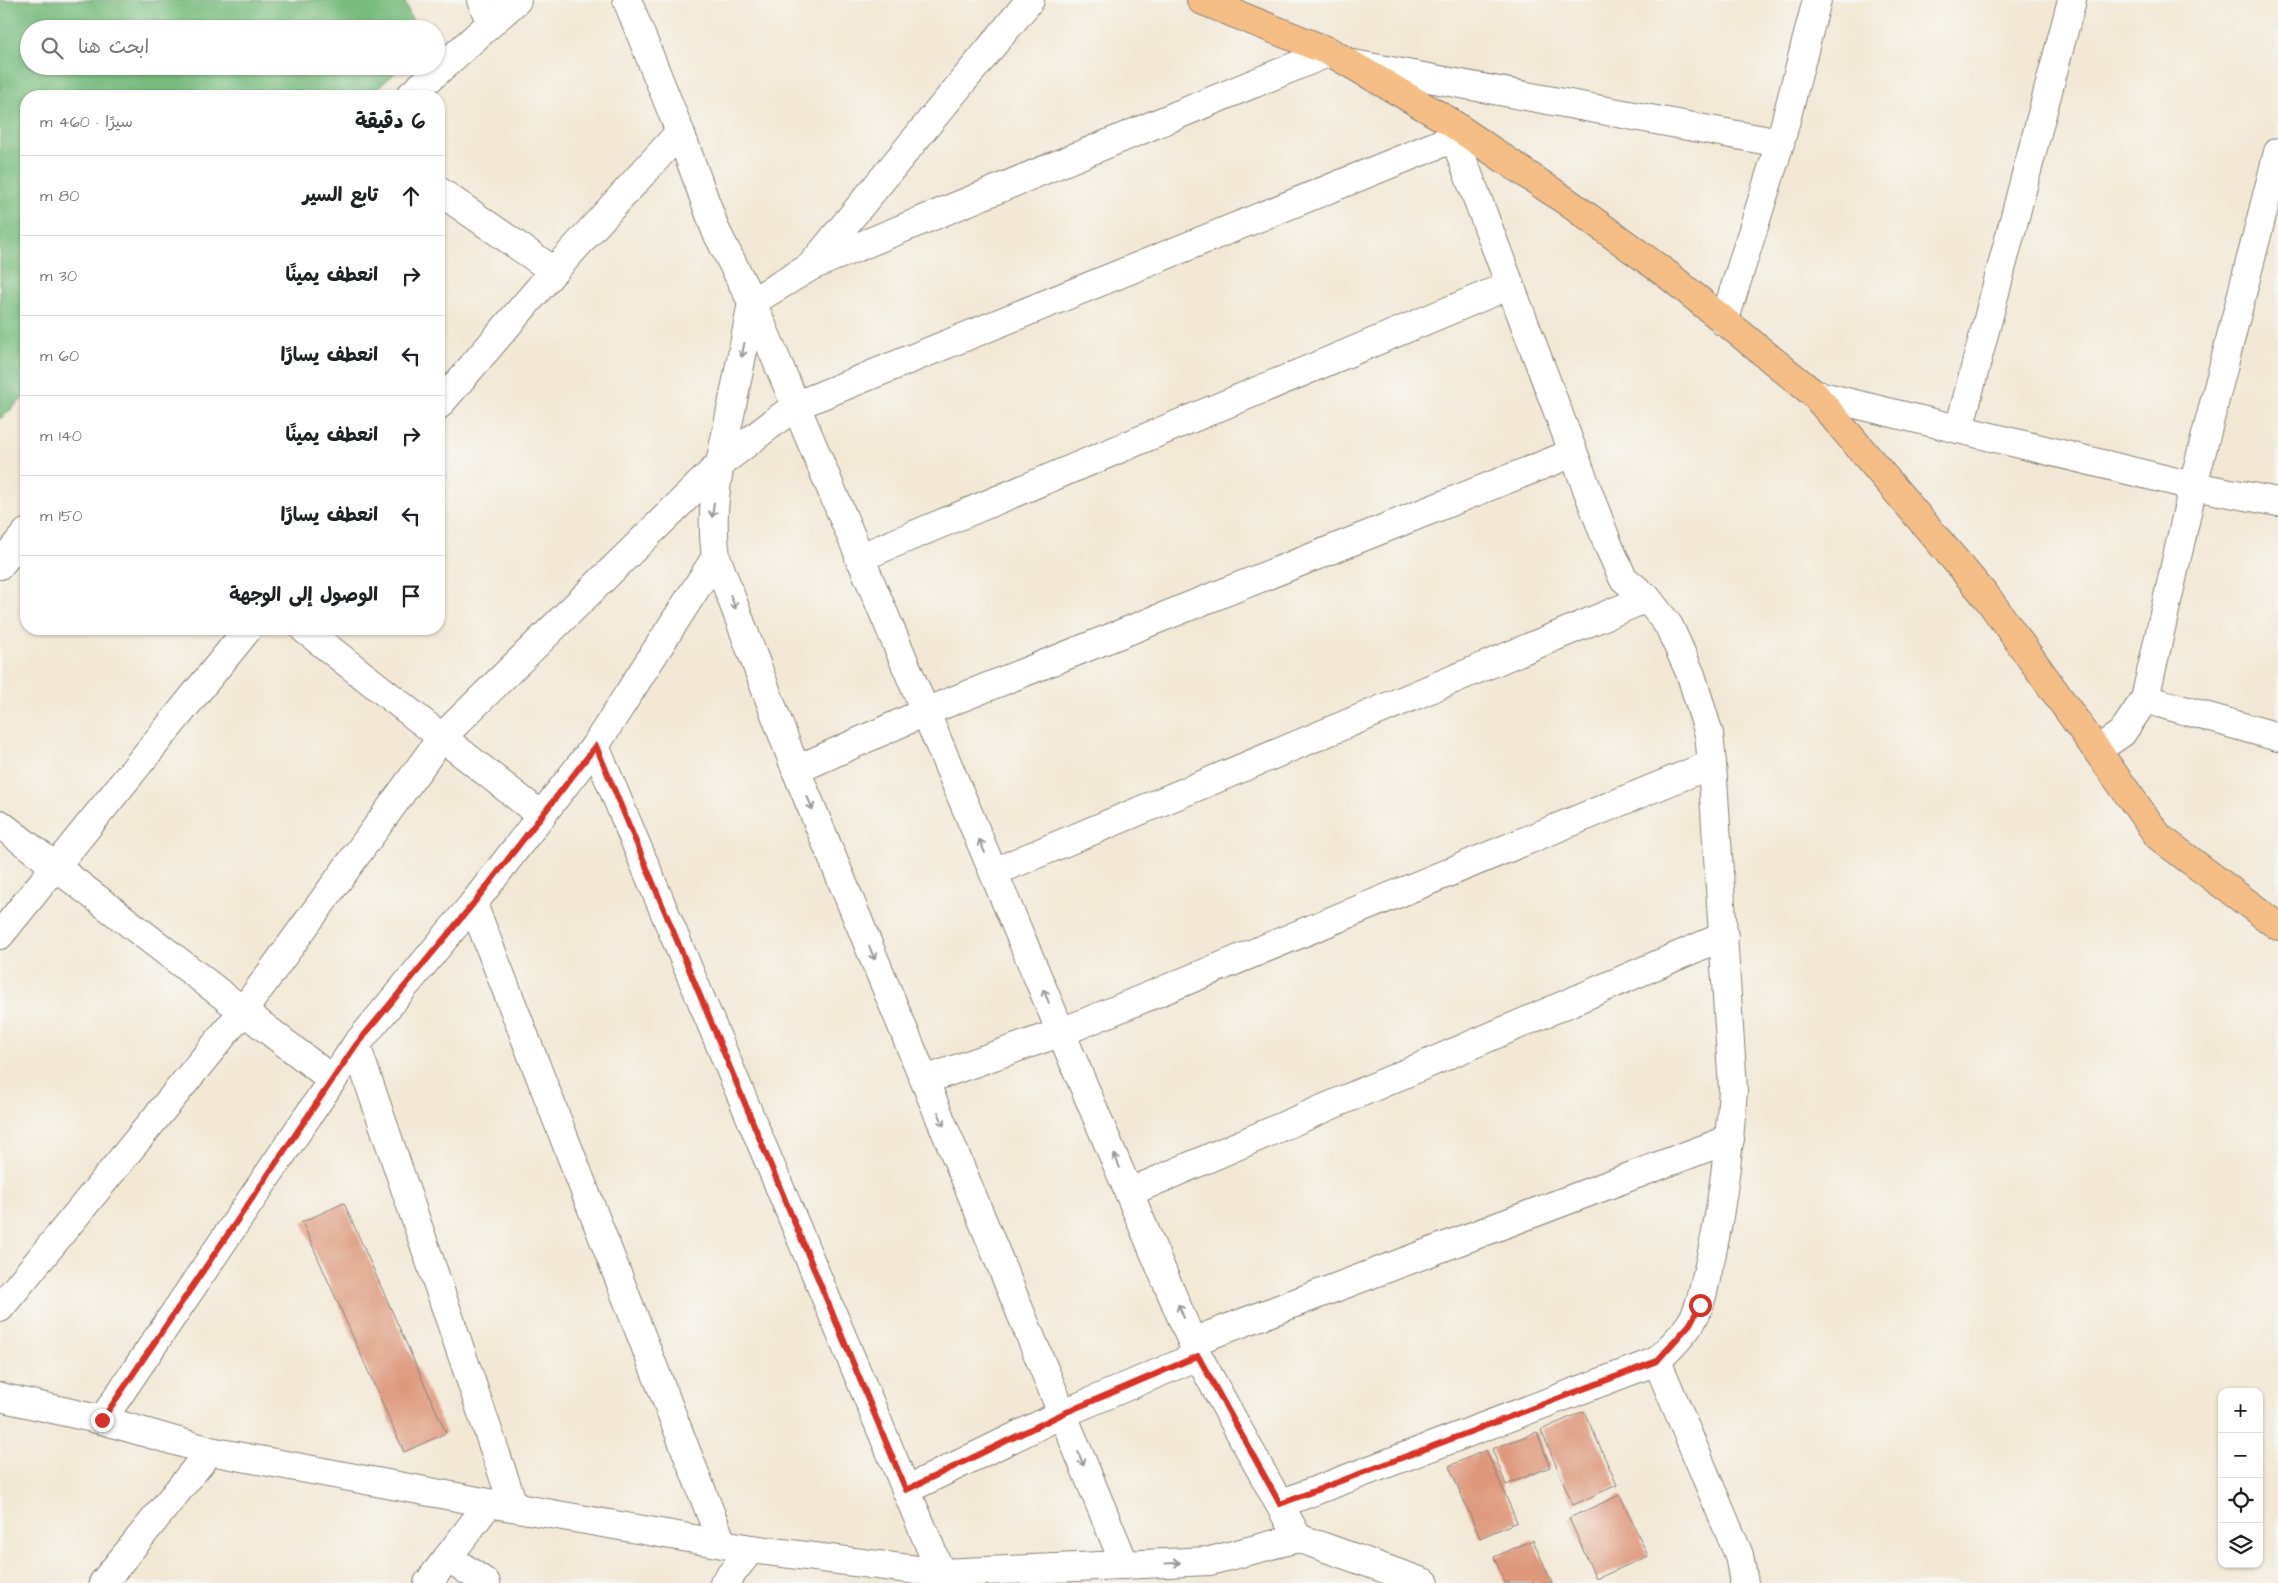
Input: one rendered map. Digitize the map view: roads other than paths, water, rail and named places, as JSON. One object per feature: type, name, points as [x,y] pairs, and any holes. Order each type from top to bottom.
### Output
[{"type":"main road","points":[[1201,0],[1341,58],[1566,201],[1668,275],[1814,394],[1989,600],[2159,837],[2278,926]]},
{"type":"street","points":[[445,57],[486,12],[517,0]]},
{"type":"street","points":[[627,0],[680,132],[716,231],[752,302],[1196,1349],[1298,1538]]},
{"type":"street","points":[[810,267],[1030,0]]},
{"type":"street","points":[[1724,322],[1780,143],[1817,0]]},
{"type":"street","points":[[1959,429],[2072,0]]},
{"type":"street","points":[[1124,1565],[796,770],[716,557],[712,517],[720,464],[752,302],[810,267],[1341,58],[1780,143]]},
{"type":"street","points":[[415,90],[429,75]]},
{"type":"street","points":[[0,1308],[243,1011],[442,737],[720,464],[795,406],[1451,129],[1573,453],[1623,578],[1647,598],[1669,626],[1691,674],[1709,734],[1724,936],[1732,1090],[1730,1139],[1722,1199],[1700,1305],[1690,1324],[1657,1361],[1280,1504]]},
{"type":"street","points":[[445,398],[554,271],[680,132]]},
{"type":"street","points":[[2097,750],[2122,733],[2145,699],[2193,486],[2278,152]]},
{"type":"street","points":[[445,195],[554,271]]},
{"type":"street","points":[[859,558],[1510,286]]},
{"type":"street","points":[[1814,394],[2193,486],[2278,502]]},
{"type":"street","points":[[796,770],[925,712],[1573,453]]},
{"type":"street","points":[[0,565],[20,540]]},
{"type":"street","points":[[102,1420],[356,1045],[473,904],[596,746],[716,557]]},
{"type":"street","points":[[994,872],[1647,598]]},
{"type":"street","points":[[0,935],[243,635]]},
{"type":"street","points":[[312,635],[542,816]]},
{"type":"street","points":[[2145,699],[2278,737]]},
{"type":"street","points":[[596,746],[941,1574]]},
{"type":"street","points":[[925,1080],[1062,1032],[1712,764]]},
{"type":"street","points":[[0,824],[333,1080]]},
{"type":"street","points":[[473,904],[722,1543]]},
{"type":"street","points":[[1130,1192],[1724,936]]},
{"type":"street","points":[[356,1045],[502,1505]]},
{"type":"street","points":[[906,1490],[1196,1349],[1730,1139]]},
{"type":"street","points":[[1657,1361],[1739,1555],[1744,1583]]},
{"type":"street","points":[[0,1397],[102,1420],[210,1451],[751,1549],[941,1574],[989,1577],[1124,1565],[1203,1572],[1298,1538],[1425,1583]]},
{"type":"street","points":[[103,1583],[210,1451]]},
{"type":"street","points":[[428,1583],[448,1557],[502,1505]]},
{"type":"street","points":[[724,1583],[751,1549]]},
{"type":"street","points":[[448,1557],[486,1583]]}]
